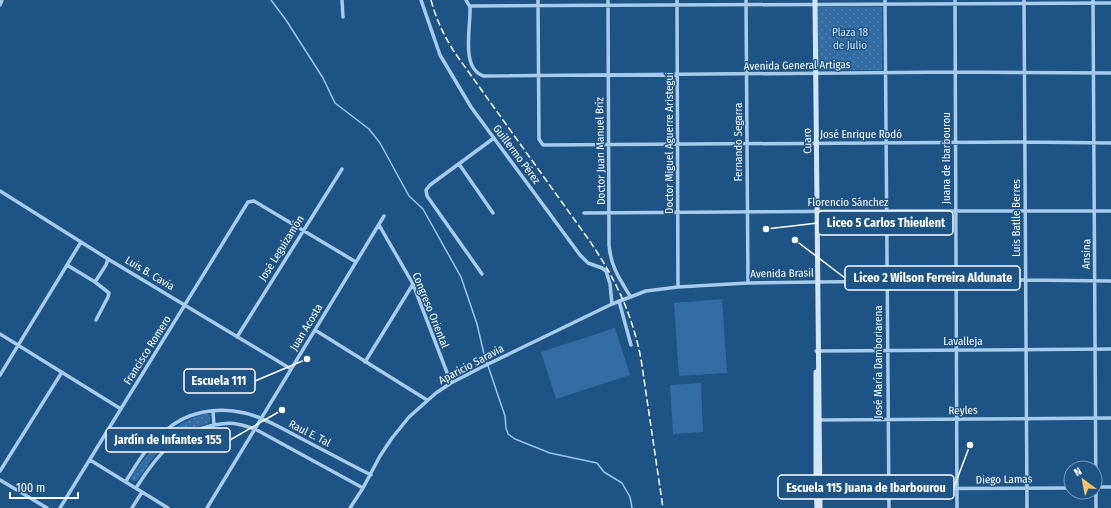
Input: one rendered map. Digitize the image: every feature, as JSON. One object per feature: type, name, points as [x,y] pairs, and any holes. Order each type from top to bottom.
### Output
[{"type":"street","points":[[0,5],[2,0]]},
{"type":"street","points":[[342,0],[343,17]]},
{"type":"street","name":"Guillermo Pérez","points":[[421,0],[440,55],[471,107],[580,255],[588,263],[606,271],[610,284],[612,304]]},
{"type":"street","points":[[466,0],[470,6],[746,5],[1024,1],[1111,2]]},
{"type":"street","points":[[538,0],[539,76]]},
{"type":"street","name":"Doctor Juan Manuel Briz","points":[[608,0],[610,256],[614,269],[630,296]]},
{"type":"street","name":"Doctor Miguel Aguerre Aristegui","points":[[677,0],[678,287]]},
{"type":"street","name":"Fernando Segarra","points":[[746,0],[748,283]]},
{"type":"street","name":"Luis Batlle Berres","points":[[1024,1],[1026,508]]},
{"type":"street","name":"Ansina","points":[[1093,1],[1096,211],[1096,460]]},
{"type":"street","name":"José María Damboriarena","points":[[885,2],[889,508]]},
{"type":"street","name":"Juana de Ibarbourou","points":[[955,2],[957,508]]},
{"type":"street","name":"Cuaro","points":[[816,3],[818,282],[815,286],[818,420],[818,489],[816,508]]},
{"type":"street","name":"Avenida General Artigas","points":[[470,6],[468,50],[472,66],[477,74],[484,76],[955,72],[1111,73]]},
{"type":"street","name":"José Enrique Rodó","points":[[539,76],[539,140],[544,145],[886,142],[1111,143]]},
{"type":"street","points":[[482,274],[427,196],[426,190],[430,184],[494,138]]},
{"type":"street","points":[[459,164],[493,213]]},
{"type":"street","name":"José Leguizamón","points":[[237,337],[302,230],[342,168]]},
{"type":"street","name":"Luis B. Cavia","points":[[0,191],[108,259],[291,369]]},
{"type":"street","name":"Francisco Romero","points":[[60,508],[122,409],[246,204],[250,201],[254,201],[302,230]]},
{"type":"street","name":"Florencio Sánchez","points":[[584,213],[1111,211]]},
{"type":"street","name":"Juan Acosta","points":[[207,508],[384,216]]},
{"type":"street","name":"Congreso Oriental","points":[[379,224],[414,284],[451,383]]},
{"type":"street","points":[[302,230],[356,262]]},
{"type":"street","points":[[0,375],[81,242]]},
{"type":"street","points":[[94,282],[106,265],[108,259]]},
{"type":"street","points":[[67,265],[107,290],[109,293],[96,320]]},
{"type":"street","name":"Avenida Brasil","points":[[624,299],[653,290],[748,283],[956,280],[1111,281]]},
{"type":"street","points":[[365,362],[414,284]]},
{"type":"street","name":"Aparicio Saravia","points":[[350,508],[371,475],[384,449],[409,417],[427,400],[451,383],[482,367],[624,299]]},
{"type":"street","points":[[618,301],[631,345]]},
{"type":"street","points":[[315,330],[427,400]]},
{"type":"street","points":[[0,334],[122,409]]},
{"type":"street","name":"Lavalleja","points":[[817,350],[1111,349]]},
{"type":"street","points":[[0,471],[62,372]]},
{"type":"street","points":[[213,411],[214,425]]},
{"type":"street","name":"Raul E. Tal","points":[[126,481],[147,450],[165,430],[189,416],[213,411],[241,412],[262,419],[371,475]]},
{"type":"street","name":"Reyles","points":[[818,420],[1111,418]]},
{"type":"street","name":"Raul E. Tal","points":[[136,488],[149,467],[176,440],[190,432],[224,423],[239,424],[255,429],[363,488]]},
{"type":"street","points":[[90,460],[168,508]]},
{"type":"street","points":[[0,480],[46,508]]},
{"type":"street","name":"Diego Lamas","points":[[818,489],[1063,488]]},
{"type":"street","name":"Cuaro","points":[[818,489],[820,508]]},
{"type":"street","points":[[132,508],[142,492]]},
{"type":"green space","name":"Plaza 18 de Julio","points":[[818,7],[882,7],[882,70],[818,70]]},
{"type":"green space","points":[[722,299],[727,373],[679,376],[674,303]]},
{"type":"green space","points":[[615,328],[630,375],[556,399],[541,352]]},
{"type":"green space","points":[[701,383],[703,432],[673,434],[670,385]]},
{"type":"green space","points":[[206,414],[210,415],[210,421],[208,424],[190,429],[168,443],[149,463],[142,475],[136,481],[133,481],[131,478],[132,475],[147,455],[164,437],[183,423]]},
{"type":"waterway","points":[[271,0],[286,20],[323,78],[335,103],[369,129],[380,143],[409,196],[423,209],[461,277],[477,324],[484,354],[505,416],[508,434],[515,439],[550,453],[597,463],[604,472],[622,483],[630,497],[632,508]]},
{"type":"railway","points":[[431,0],[435,14],[455,53],[589,240],[615,282],[633,326],[641,359],[663,508]]},
{"type":"place","name":"Liceo 5 Carlos Thieulent","points":[[766,229]]},
{"type":"place","name":"Liceo 2 Wilson Ferreira Aldunate","points":[[795,240]]},
{"type":"place","name":"Escuela 111","points":[[307,359]]},
{"type":"place","name":"Jardín de Infantes 155","points":[[282,410]]},
{"type":"place","name":"Escuela 115 Juana de Ibarbourou","points":[[970,445]]}]
